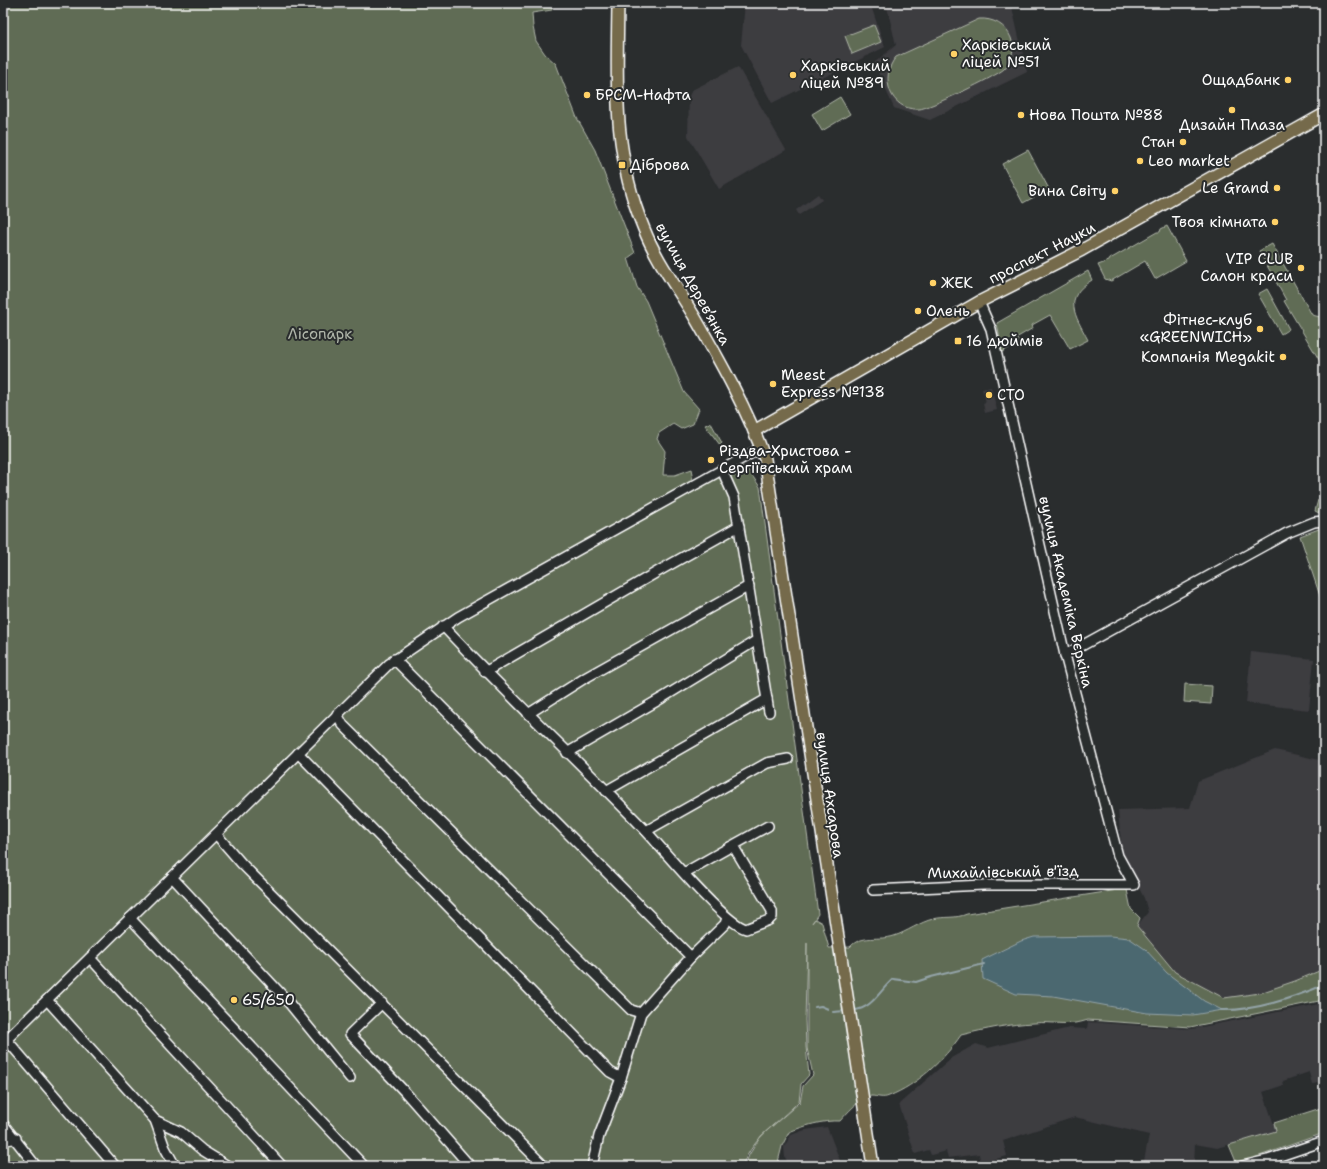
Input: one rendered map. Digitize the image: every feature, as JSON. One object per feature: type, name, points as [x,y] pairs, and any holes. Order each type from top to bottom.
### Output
[{"type":"main road","name":"вулиця Дерев’янка","points":[[618,3],[617,99],[619,130],[626,174],[637,210],[652,248],[697,321],[754,431]]},
{"type":"main road","name":"проспект Науки","points":[[754,431],[979,302],[1082,250],[1324,114]]},
{"type":"main road","name":"вулиця Ахсарова","points":[[754,431],[761,448],[768,477],[831,900],[873,1166]]},
{"type":"street","name":"вулиця Академіка Вєркіна","points":[[979,302],[991,329],[1065,655],[1118,856],[1134,885]]},
{"type":"street","points":[[114,1166],[5,1041],[394,659],[443,626],[644,511],[761,448]]},
{"type":"street","points":[[722,470],[734,497],[769,712]]},
{"type":"street","points":[[1065,655],[1288,533],[1314,522],[1323,521]]},
{"type":"street","points":[[485,672],[739,526]]},
{"type":"street","points":[[528,714],[585,678],[749,586]]},
{"type":"street","points":[[443,626],[485,672],[646,831],[727,918],[746,929],[769,920],[773,914],[738,852],[730,848]]},
{"type":"street","points":[[567,753],[662,698],[757,640]]},
{"type":"street","points":[[394,659],[691,957]]},
{"type":"street","points":[[606,791],[767,699]]},
{"type":"street","points":[[337,714],[343,725],[631,1010],[641,1013]]},
{"type":"street","points":[[298,753],[610,1072],[621,1078]]},
{"type":"street","points":[[646,831],[767,763],[788,759]]},
{"type":"street","points":[[684,873],[768,826]]},
{"type":"street","points":[[216,834],[242,864],[544,1166]]},
{"type":"street","points":[[172,877],[284,997],[350,1078]]},
{"type":"street","name":"Михайлівський в'їзд","points":[[873,890],[984,885],[1134,885]]},
{"type":"street","points":[[130,918],[364,1166]]},
{"type":"street","points":[[592,1166],[599,1136],[621,1078],[641,1013],[691,957],[725,924],[727,918]]},
{"type":"street","points":[[90,958],[282,1166]]},
{"type":"street","points":[[47,1000],[155,1120],[182,1132],[202,1150],[228,1166]]},
{"type":"street","points":[[382,1003],[350,1034],[405,1092],[470,1166]]},
{"type":"street","points":[[155,1120],[164,1148],[175,1166]]},
{"type":"street","points":[[3,1124],[16,1138],[36,1166]]},
{"type":"street","points":[[3,1141],[16,1138]]},
{"type":"street","points":[[1242,1166],[1268,1160],[1324,1141]]},
{"type":"shaded area","name":"Харківський ліцей №89","points":[[745,3],[870,3],[885,47],[772,103],[741,45]]},
{"type":"shaded area","name":"Харківський ліцей №51","points":[[886,3],[1011,3],[1027,72],[930,120],[894,108],[874,63],[896,45]]},
{"type":"shaded area","points":[[738,67],[786,150],[719,189],[688,136],[689,96],[692,90]]},
{"type":"shaded area","points":[[818,194],[822,200],[799,215],[796,210]]},
{"type":"shaded area","name":"СТО","points":[[991,387],[997,410],[985,413],[983,403],[986,402],[982,389]]},
{"type":"shaded area","points":[[1251,652],[1314,659],[1309,710],[1246,703]]},
{"type":"shaded area","points":[[1275,750],[1324,761],[1324,969],[1260,993],[1224,999],[1175,972],[1137,926],[1148,912],[1144,898],[1122,854],[1118,810],[1190,808],[1198,781]]},
{"type":"shaded area","points":[[1324,1003],[1324,1082],[1312,1084],[1309,1072],[1283,1081],[1284,1085],[1263,1092],[1276,1131],[1217,1148],[1195,1144],[1194,1165],[1143,1166],[1149,1135],[1075,1117],[1003,1141],[1007,1156],[981,1163],[979,1154],[948,1158],[946,1151],[931,1155],[929,1150],[915,1154],[899,1104],[951,1058],[976,1044],[988,1048],[1069,1028],[1087,1029],[1088,1022],[1191,1029]]},
{"type":"shaded area","points":[[827,1127],[842,1166],[789,1166],[785,1157],[784,1147],[791,1135],[805,1130]]},
{"type":"green space","name":"Лісопарк","points":[[3,3],[551,3],[552,10],[532,13],[536,41],[545,54],[556,64],[577,118],[595,150],[635,253],[628,258],[637,287],[646,301],[684,392],[699,409],[693,424],[681,429],[673,424],[659,433],[657,439],[665,451],[663,475],[675,475],[692,469],[693,474],[690,482],[694,486],[736,466],[746,467],[760,487],[818,914],[812,923],[815,919],[822,923],[829,948],[850,947],[859,940],[894,936],[923,922],[933,919],[1124,889],[1127,890],[1131,909],[1140,918],[1137,926],[1175,972],[1224,998],[1260,993],[1324,969],[1324,1000],[1190,1027],[1088,1020],[1074,1023],[1016,1024],[961,1035],[947,1054],[929,1071],[910,1085],[887,1097],[871,1096],[863,1099],[840,1121],[820,1122],[789,1132],[782,1146],[777,1166],[745,1166],[749,1155],[759,1139],[747,1155],[742,1166],[3,1166]],"holes":[[[807,943],[807,1048],[813,1075],[803,1086],[800,1102],[766,1132],[799,1101],[801,1084],[809,1075],[806,1047],[805,1020]]]},
{"type":"green space","points":[[979,19],[994,21],[1006,29],[1009,33],[1013,51],[1009,62],[1004,69],[976,85],[925,108],[909,108],[901,105],[894,99],[888,83],[888,74],[896,57]]},
{"type":"green space","points":[[874,25],[881,42],[852,54],[845,36]]},
{"type":"green space","points":[[840,97],[850,114],[822,131],[812,114]]},
{"type":"green space","points":[[1028,150],[1049,189],[1023,203],[1002,164]]},
{"type":"green space","points":[[1167,226],[1186,261],[1155,279],[1145,261],[1111,281],[1105,279],[1098,265],[1109,261],[1157,232],[1160,232],[1161,229]]},
{"type":"green space","points":[[1272,244],[1312,315],[1324,318],[1324,368],[1284,301],[1286,300],[1259,251]]},
{"type":"green space","points":[[1088,271],[1092,280],[1077,293],[1074,300],[1074,307],[1079,323],[1088,340],[1070,349],[1050,315],[1032,325],[1033,328],[1016,338],[1019,342],[1002,352],[997,323]]},
{"type":"green space","points":[[1267,289],[1289,329],[1281,334],[1258,294]]},
{"type":"green space","points":[[711,423],[722,443],[720,445],[705,425]]},
{"type":"green space","points":[[1324,496],[1324,513],[1321,514],[1315,511],[1318,500]]},
{"type":"green space","points":[[1324,527],[1324,608],[1300,536]]},
{"type":"green space","points":[[1185,684],[1212,686],[1211,704],[1184,702]]},
{"type":"green space","points":[[1324,1107],[1324,1133],[1237,1164],[1229,1145],[1276,1131],[1274,1123]]},
{"type":"water","points":[[1110,936],[1129,938],[1145,949],[1167,973],[1204,1001],[1222,1010],[1193,1015],[1147,1013],[1053,996],[1016,994],[983,979],[982,960],[1021,941],[1034,937]]},
{"type":"waterway","points":[[854,1010],[860,1009],[871,1003],[893,979],[916,982],[984,964]]},
{"type":"waterway","points":[[1221,1010],[1234,1010],[1274,1003],[1324,985]]},
{"type":"waterway","points":[[815,1007],[821,1006],[828,1009]]},
{"type":"waterway","points":[[833,1012],[845,1011]]},
{"type":"place","name":"Харківський ліцей №51","points":[[954,54]]},
{"type":"place","name":"Харківський ліцей №89","points":[[793,75]]},
{"type":"place","name":"Ощадбанк","points":[[1288,80]]},
{"type":"place","name":"БРСМ-Нафта","points":[[587,95]]},
{"type":"place","name":"Дизайн Плаза","points":[[1232,110]]},
{"type":"place","name":"Нова Пошта №88","points":[[1021,115]]},
{"type":"place","name":"Стан","points":[[1183,142]]},
{"type":"place","name":"Leo market","points":[[1140,161]]},
{"type":"place","name":"Діброва","points":[[622,165]]},
{"type":"place","name":"Le Grand","points":[[1277,188]]},
{"type":"place","name":"Вина Світу","points":[[1115,191]]},
{"type":"place","name":"Твоя кімната","points":[[1275,222]]},
{"type":"place","name":"VIP CLUB Салон краси","points":[[1301,268]]},
{"type":"place","name":"ЖЕК","points":[[933,283]]},
{"type":"place","name":"Олень","points":[[918,311]]},
{"type":"place","name":"Фітнес-клуб «GREENWICH»","points":[[1260,329]]},
{"type":"place","name":"16 дюймів","points":[[958,341]]},
{"type":"place","name":"Компанія Megakit","points":[[1283,357]]},
{"type":"place","name":"Meest Express №138","points":[[773,384]]},
{"type":"place","name":"СТО","points":[[989,395]]},
{"type":"place","name":"Різдва-Христова - Сергіївський храм","points":[[711,460]]},
{"type":"place","name":"65/650","points":[[234,1000]]}]
